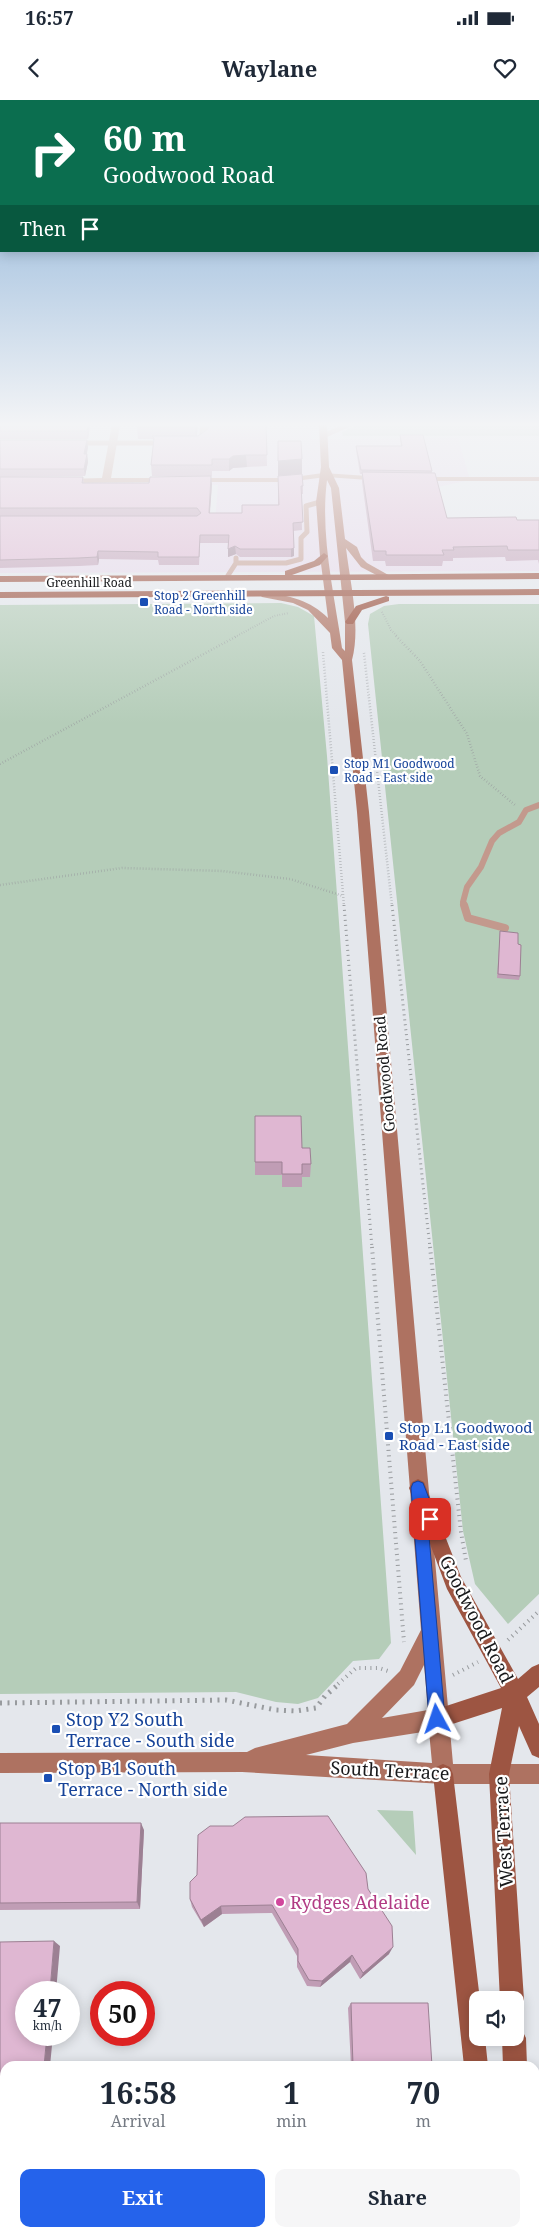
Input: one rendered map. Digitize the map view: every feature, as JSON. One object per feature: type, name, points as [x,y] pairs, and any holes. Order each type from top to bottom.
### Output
[{"type":"highway","points":[[278,577],[317,563],[324,556]]},
{"type":"highway","name":"Greenhill Road","points":[[0,579],[539,576]]},
{"type":"highway","name":"Greenhill Road","points":[[0,595],[539,592]]},
{"type":"highway","points":[[350,622],[359,608],[366,604],[395,597],[432,593]]},
{"type":"main road","name":"Goodwood Road","points":[[322,525],[334,632],[337,648],[347,660]]},
{"type":"main road","name":"Goodwood Road","points":[[339,525],[350,622],[351,646],[347,660],[363,812],[442,1774]]},
{"type":"main road","points":[[341,540],[354,549],[357,558],[364,564],[387,577]]},
{"type":"main road","points":[[265,595],[299,601],[311,606],[321,614],[334,632]]},
{"type":"main road","name":"Goodwood Road","points":[[418,1488],[454,1582],[515,1694]]},
{"type":"main road","points":[[353,1733],[407,1678],[430,1633]]},
{"type":"main road","points":[[437,1719],[515,1694],[539,1674]]},
{"type":"main road","points":[[515,1694],[539,1748]]},
{"type":"main road","name":"West Terrace","points":[[511,1991],[499,1774],[515,1694]]},
{"type":"main road","name":"South Terrace","points":[[242,1762],[353,1733],[437,1719]]},
{"type":"main road","name":"South Terrace","points":[[0,1763],[242,1762],[442,1774],[539,1774]]},
{"type":"main road","points":[[442,1774],[475,2061]]},
{"type":"main road","points":[[514,2046],[515,2061]]},
{"type":"lane","points":[[227,578],[236,560],[286,563],[301,559],[301,538],[307,532],[307,525]]},
{"type":"lane","points":[[504,928],[468,918],[463,902],[467,887],[481,867],[492,841],[499,833],[519,822],[526,810],[539,805],[533,796]]},
{"type":"path","points":[[0,764],[274,616],[293,612]]},
{"type":"path","points":[[382,612],[391,630],[420,661],[467,734],[472,744],[477,771],[480,776],[514,805],[526,810]]},
{"type":"path","points":[[364,644],[460,1522],[468,1568]]},
{"type":"path","points":[[324,651],[404,1645]]},
{"type":"path","points":[[0,885],[122,868],[222,871],[290,879],[343,896]]},
{"type":"path","points":[[503,1634],[508,1641],[539,1611]]},
{"type":"path","points":[[450,1676],[466,1670],[478,1662]]},
{"type":"path","points":[[0,1703],[226,1700],[296,1711],[316,1708],[325,1696],[356,1668],[379,1668],[390,1672]]},
{"type":"shaded area","points":[[0,525],[539,525],[539,571],[0,573]]},
{"type":"green space","points":[[281,603],[298,607],[314,616],[327,756],[391,1643],[379,1659],[353,1661],[318,1698],[298,1704],[276,1702],[236,1692],[0,1694],[0,605]]},
{"type":"green space","points":[[399,604],[539,604],[539,1594],[508,1624],[475,1584],[463,1531],[368,624],[370,614],[384,606]]},
{"type":"green space","points":[[377,1810],[413,1811],[416,1855]]},
{"type":"building","points":[[0,525],[293,525],[294,548],[291,549],[240,549],[235,546],[228,549],[229,535],[200,535],[199,557],[158,557],[158,552],[98,551],[97,557],[0,560]]},
{"type":"building","points":[[370,525],[539,525],[539,550],[508,550],[507,546],[453,547],[454,550],[442,550],[444,555],[386,555],[386,551],[374,551]]},
{"type":"building","points":[[500,931],[518,933],[518,944],[521,945],[520,976],[498,974]]},
{"type":"building","points":[[255,1116],[301,1116],[302,1148],[310,1148],[311,1164],[302,1164],[302,1174],[282,1174],[282,1162],[255,1162]]},
{"type":"building","name":"Rydges Adelaide","points":[[328,1816],[366,1873],[368,1889],[392,1926],[393,1947],[363,1973],[352,1955],[322,1981],[309,1980],[298,1961],[298,1949],[272,1905],[221,1906],[201,1920],[190,1899],[190,1882],[197,1875],[198,1835],[210,1826],[233,1826],[245,1817]]},
{"type":"building","points":[[0,1823],[141,1823],[137,1902],[0,1903]]},
{"type":"building","points":[[54,1941],[51,1981],[15,1981],[15,2046],[46,2046],[44,2061],[0,2061],[0,1942]]},
{"type":"building","points":[[351,2003],[428,2003],[432,2061],[353,2061]]},
{"type":"place","name":"Stop 2 Greenhill Road - North side","points":[[144,602]]},
{"type":"place","name":"Stop M1 Goodwood Road - East side","points":[[334,770]]},
{"type":"place","name":"Stop L1 Goodwood Road - East side","points":[[389,1436]]},
{"type":"place","name":"Stop Y2 South Terrace - South side","points":[[56,1729]]},
{"type":"place","name":"Stop B1 South Terrace - North side","points":[[48,1778]]},
{"type":"place","name":"Rydges Adelaide","points":[[280,1902]]},
{"type":"route","points":[[430,1519],[418,1488],[437,1719]]}]
